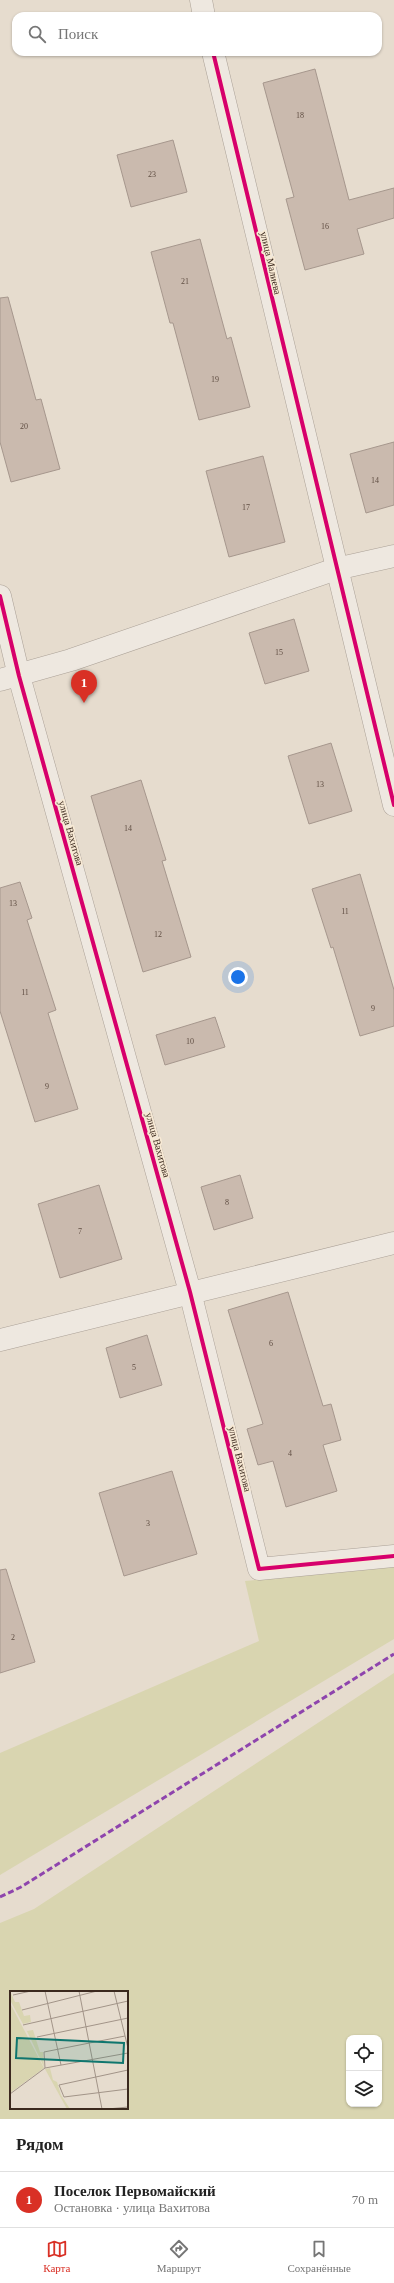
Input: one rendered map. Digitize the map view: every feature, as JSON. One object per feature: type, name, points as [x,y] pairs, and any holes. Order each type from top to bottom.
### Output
[{"type":"street","points":[[200,0],[203,12]]},
{"type":"street","name":"улица Малиева","points":[[214,56],[336,569],[394,804]]},
{"type":"street","points":[[9,678],[336,569],[394,556]]},
{"type":"street","name":"улица Вахитова","points":[[0,596],[9,678],[190,1292],[259,1569],[394,1556]]},
{"type":"street","points":[[0,1340],[394,1243]]},
{"type":"shaded area","points":[[394,1566],[394,1639],[0,1875],[0,1753],[259,1641],[245,1581]]},
{"type":"shaded area","points":[[394,1673],[394,2119],[0,2119],[0,1923],[34,1909]]},
{"type":"building","points":[[315,69],[349,200],[394,188],[394,218],[357,229],[364,254],[305,270],[286,199],[294,197],[263,83]]},
{"type":"building","points":[[173,140],[187,192],[131,207],[117,155]]},
{"type":"building","points":[[200,239],[227,339],[231,337],[250,407],[199,420],[173,323],[170,323],[151,252]]},
{"type":"building","points":[[8,297],[36,400],[41,399],[60,469],[11,482],[0,442],[0,298]]},
{"type":"building","points":[[394,442],[394,505],[366,513],[350,454]]},
{"type":"building","points":[[263,456],[285,542],[229,557],[206,471]]},
{"type":"building","points":[[294,619],[309,671],[265,684],[249,633]]},
{"type":"building","points":[[331,743],[352,811],[309,824],[288,756]]},
{"type":"building","points":[[141,780],[166,860],[162,861],[191,957],[143,972],[91,796]]},
{"type":"building","points":[[360,874],[394,990],[394,1026],[360,1036],[333,947],[331,948],[312,889]]},
{"type":"building","points":[[20,882],[32,918],[27,920],[56,1010],[48,1013],[78,1109],[35,1122],[0,1011],[0,888]]},
{"type":"building","points":[[215,1017],[225,1047],[165,1065],[156,1035]]},
{"type":"building","points":[[240,1175],[253,1218],[214,1230],[201,1187]]},
{"type":"building","points":[[99,1185],[122,1259],[60,1278],[38,1204]]},
{"type":"building","points":[[288,1292],[323,1406],[331,1404],[341,1440],[323,1445],[337,1491],[286,1507],[273,1461],[258,1465],[247,1429],[263,1424],[228,1310]]},
{"type":"building","points":[[147,1335],[162,1385],[120,1398],[106,1348]]},
{"type":"building","points":[[172,1471],[197,1554],[124,1576],[99,1493]]},
{"type":"building","points":[[6,1569],[35,1662],[0,1673],[0,1570]]},
{"type":"marked path","points":[[0,1897],[21,1887],[394,1654]]},
{"type":"cycle path","points":[[214,56],[394,805]]},
{"type":"cycle path","points":[[0,596],[19,676],[190,1292],[259,1569],[394,1556]]},
{"type":"place","name":"Поселок Первомайский","points":[[84,703]]}]
